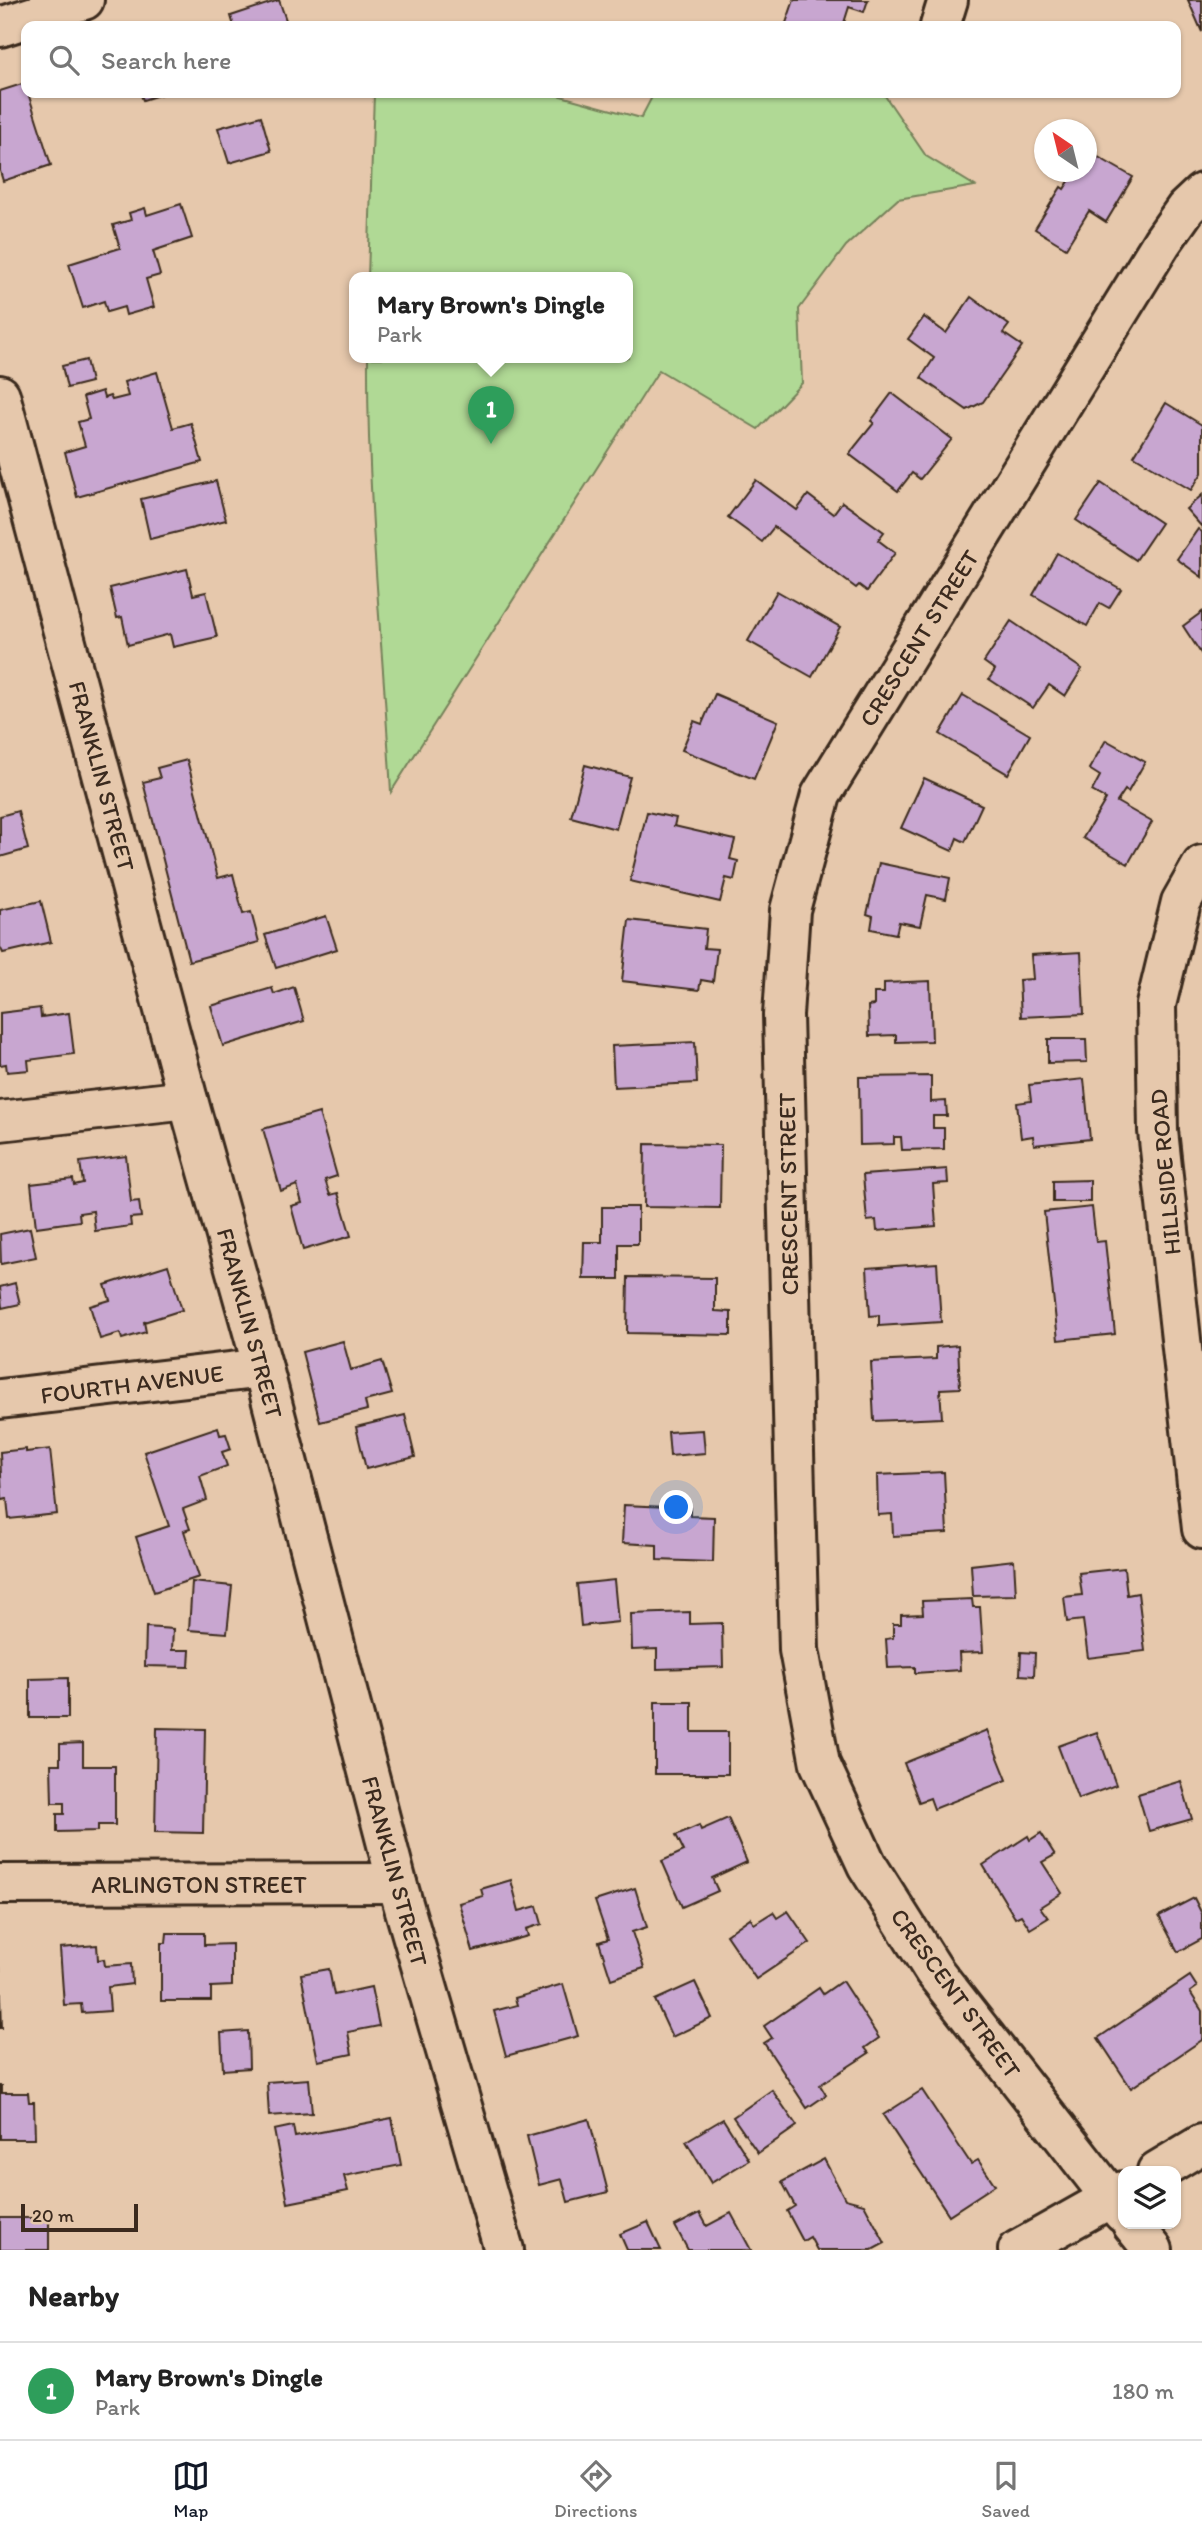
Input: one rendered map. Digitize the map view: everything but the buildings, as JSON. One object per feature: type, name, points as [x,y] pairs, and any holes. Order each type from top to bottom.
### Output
[{"type":"street","points":[[0,27],[84,0]]},
{"type":"street","points":[[942,21],[948,0]]},
{"type":"street","name":"CRESCENT STREET","points":[[1118,2201],[934,1971],[867,1866],[820,1764],[800,1650],[783,1015],[790,910],[821,795],[1162,242],[1186,208],[1202,193]]},
{"type":"street","name":"FRANKLIN STREET","points":[[0,396],[188,1100],[263,1368],[397,1883],[504,2250]]},
{"type":"street","name":"HILLSIDE ROAD","points":[[1202,864],[1181,902],[1156,1005],[1158,1131],[1202,1529]]},
{"type":"street","points":[[0,1121],[188,1100]]},
{"type":"street","name":"FOURTH AVENUE","points":[[0,1399],[263,1368]]},
{"type":"street","name":"ARLINGTON STREET","points":[[0,1884],[397,1883]]},
{"type":"street","points":[[1165,2166],[1202,2144]]},
{"type":"street","points":[[1018,2250],[1118,2208]]},
{"type":"street","name":"CRESCENT STREET","points":[[1138,2229],[1153,2250]]},
{"type":"green space","points":[[374,98],[568,98],[641,118],[651,98],[886,98],[926,156],[975,186],[898,199],[846,246],[799,309],[802,383],[758,429],[659,370],[391,792],[373,521],[368,363],[633,363],[633,272],[368,272]]},
{"type":"place","name":"Mary Brown's Dingle","points":[[491,444]]}]
